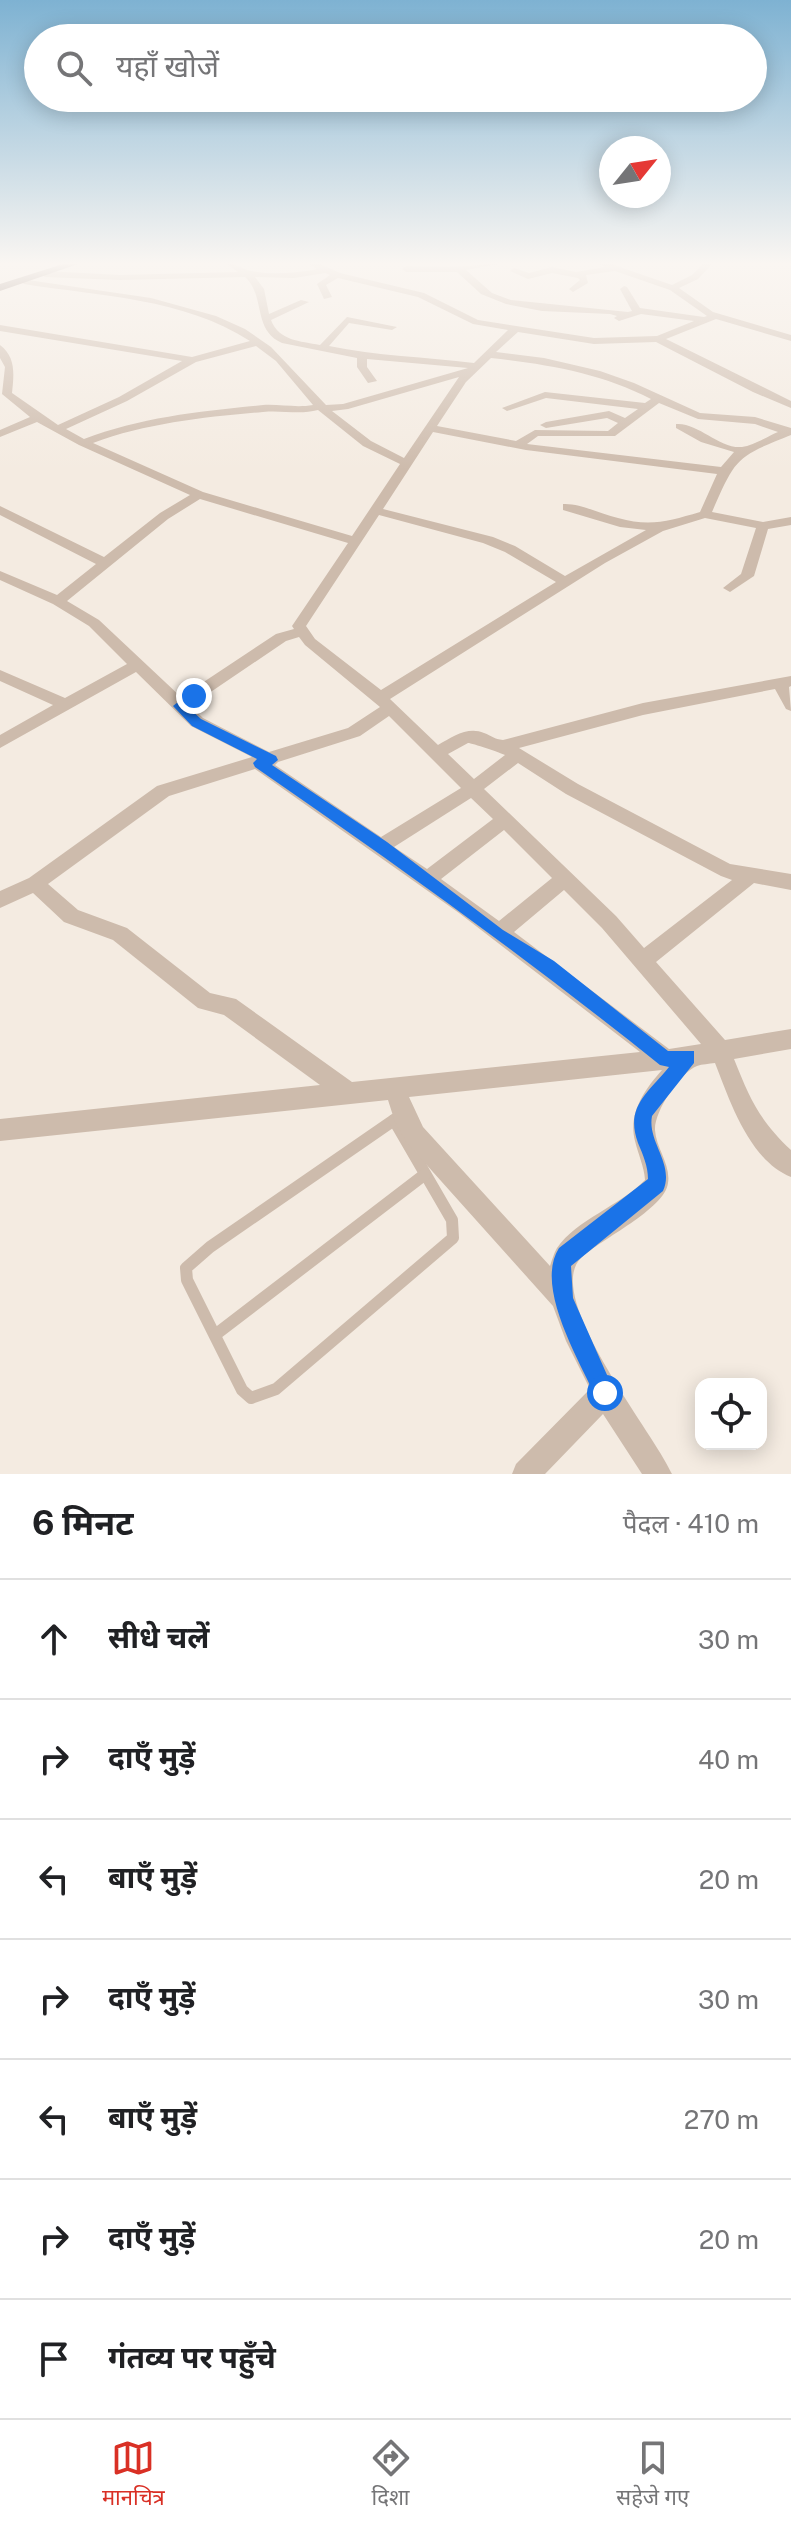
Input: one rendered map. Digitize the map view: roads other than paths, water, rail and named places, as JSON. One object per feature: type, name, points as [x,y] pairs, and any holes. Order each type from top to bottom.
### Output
[{"type":"street","points":[[29,333],[192,360]]},
{"type":"street","points":[[241,333],[272,352],[322,407],[363,440],[407,463]]},
{"type":"street","points":[[274,333],[278,338],[321,349],[472,369]]},
{"type":"street","points":[[321,349],[336,333]]},
{"type":"street","points":[[83,443],[128,426],[268,408],[307,412],[322,407],[344,407],[472,369],[492,355],[512,333]]},
{"type":"street","points":[[534,333],[594,341],[658,339],[674,333]]},
{"type":"street","points":[[770,333],[791,338]]},
{"type":"street","points":[[272,352],[278,338]]},
{"type":"street","points":[[658,339],[702,359],[740,383],[791,405]]},
{"type":"street","points":[[58,429],[123,399],[192,360],[259,342]]},
{"type":"street","points":[[0,348],[10,367],[3,392],[38,418],[83,443],[199,495],[355,541]]},
{"type":"street","points":[[492,355],[545,361],[627,384],[654,402]]},
{"type":"street","points":[[362,356],[362,367],[372,381]]},
{"type":"street","points":[[472,369],[301,621],[302,632],[385,703],[643,961],[721,1052],[745,1113],[762,1138],[791,1166]]},
{"type":"street","points":[[507,408],[545,395],[654,402],[696,416],[735,421],[767,420],[789,431]]},
{"type":"street","points":[[518,445],[535,433],[608,435],[654,402]]},
{"type":"street","points":[[546,425],[609,414],[627,424]]},
{"type":"street","points":[[0,434],[38,418]]},
{"type":"street","points":[[680,426],[705,440],[742,451]]},
{"type":"street","points":[[432,428],[518,445],[724,471]]},
{"type":"street","points":[[705,514],[724,471],[742,451],[789,431]]},
{"type":"street","points":[[58,601],[164,516],[199,495]]},
{"type":"street","points":[[567,507],[620,523],[659,528]]},
{"type":"street","points":[[0,510],[103,562]]},
{"type":"street","points":[[376,511],[488,540],[510,549],[564,581]]},
{"type":"street","points":[[0,900],[35,884],[163,791],[187,781],[265,761],[354,732],[385,703],[564,581],[659,528],[705,514],[763,526],[791,521]]},
{"type":"street","points":[[730,588],[747,576],[763,526]]},
{"type":"street","points":[[0,575],[58,601],[101,628],[135,666],[207,729],[265,761],[498,934],[677,1058]]},
{"type":"street","points":[[179,706],[281,637],[302,632]]},
{"type":"street","points":[[0,742],[135,666]]},
{"type":"street","points":[[0,675],[66,705]]},
{"type":"street","points":[[382,846],[498,772],[510,750],[643,709],[785,682],[791,705]]},
{"type":"street","points":[[436,753],[472,735],[490,745],[510,750],[572,789],[727,871],[791,882]]},
{"type":"street","points":[[425,881],[504,820]]},
{"type":"street","points":[[643,961],[750,876]]},
{"type":"street","points":[[498,934],[564,879]]},
{"type":"street","points":[[35,884],[71,916],[120,934],[205,1001],[229,1006],[349,1093]]},
{"type":"street","points":[[0,1130],[677,1058],[791,1039]]},
{"type":"street","points":[[658,1474],[605,1393],[563,1298],[559,1275],[566,1255],[657,1184],[657,1170],[641,1125],[643,1112],[677,1058]]},
{"type":"street","points":[[395,1088],[398,1117],[563,1298]]},
{"type":"street","points":[[526,1474],[605,1393]]},
{"type":"lane","points":[[398,1117],[424,1175],[452,1220],[453,1238],[276,1389],[262,1397],[251,1398],[242,1390],[187,1280],[186,1268],[210,1247],[398,1117]]},
{"type":"lane","points":[[215,1335],[424,1175]]}]
